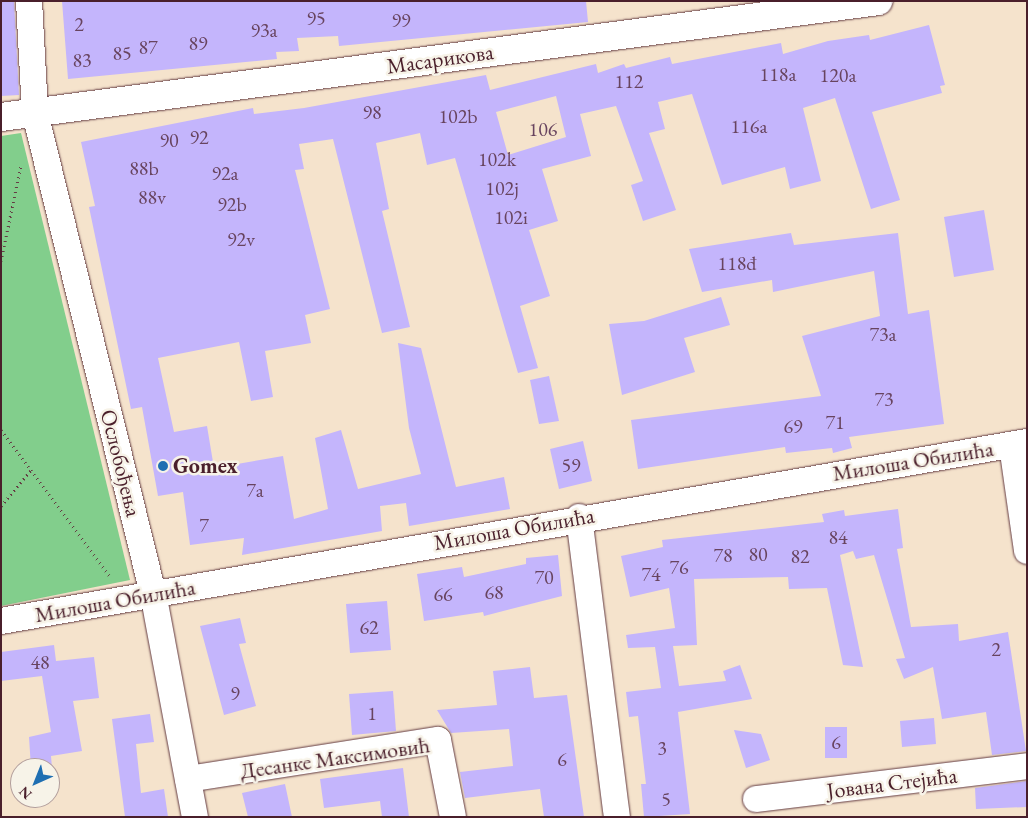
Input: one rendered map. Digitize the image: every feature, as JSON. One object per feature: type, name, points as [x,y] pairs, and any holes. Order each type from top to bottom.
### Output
[{"type":"main road","name":"Масарикова","points":[[1,117],[878,1]]},
{"type":"street","name":"Ослобођења","points":[[29,1],[35,113],[153,593],[195,817]]},
{"type":"street","name":"Милоша Обилића","points":[[1,621],[579,517],[1020,443]]},
{"type":"street","points":[[1020,443],[1027,551]]},
{"type":"street","points":[[579,517],[617,817]]},
{"type":"street","name":"Десанке Максимовић","points":[[188,779],[438,740],[453,817]]},
{"type":"street","name":"Јована Стејића","points":[[756,799],[1027,766]]},
{"type":"path","points":[[1,261],[23,156]]},
{"type":"path","points":[[1,430],[114,583]]},
{"type":"path","points":[[1,506],[31,470]]},
{"type":"green space","points":[[21,133],[130,580],[1,606],[1,136]]},
{"type":"building","points":[[1,1],[14,1],[19,95],[1,96]]},
{"type":"building","points":[[62,1],[586,1],[588,22],[339,46],[338,36],[297,38],[299,51],[276,52],[277,59],[68,79]]},
{"type":"building","points":[[929,25],[945,85],[940,86],[942,93],[872,112],[900,200],[871,209],[835,98],[803,108],[821,181],[790,189],[785,167],[722,185],[692,94],[658,102],[665,129],[649,133],[676,210],[643,221],[631,185],[643,181],[616,106],[580,114],[591,156],[542,169],[558,221],[529,230],[550,296],[520,306],[538,368],[518,373],[455,158],[427,165],[420,133],[376,143],[389,209],[382,211],[410,327],[382,333],[333,139],[299,144],[304,169],[295,170],[330,309],[305,315],[311,343],[265,351],[273,397],[251,401],[239,342],[158,358],[174,432],[207,426],[214,468],[283,456],[294,519],[328,509],[315,438],[341,430],[358,489],[421,474],[409,428],[398,343],[421,348],[456,487],[504,477],[510,509],[409,526],[406,503],[380,506],[382,531],[242,555],[244,538],[190,545],[183,492],[158,496],[142,407],[131,409],[89,207],[95,206],[81,142],[253,108],[254,114],[304,108],[486,75],[490,90],[596,64],[598,73],[624,64],[626,68],[670,57],[672,64],[781,43],[783,54],[828,41],[869,35],[870,40]],"holes":[[[556,96],[566,137],[508,155],[496,112]]]},
{"type":"building","points":[[984,210],[994,270],[954,277],[944,217]]},
{"type":"building","points":[[791,233],[794,245],[898,233],[908,314],[929,310],[944,424],[849,437],[852,448],[833,453],[832,448],[786,453],[785,447],[638,469],[631,420],[821,396],[802,336],[880,316],[874,271],[773,292],[772,280],[702,292],[689,249]]},
{"type":"building","points":[[721,297],[730,325],[684,338],[695,372],[622,395],[609,324],[644,321]]},
{"type":"building","points":[[549,376],[559,421],[539,424],[530,380]]},
{"type":"building","points":[[583,441],[592,481],[559,489],[550,449]]},
{"type":"building","points":[[898,509],[903,548],[897,549],[911,627],[958,624],[959,641],[1008,632],[1026,751],[992,755],[986,712],[942,719],[933,667],[904,679],[896,659],[905,658],[874,555],[856,559],[853,551],[840,555],[863,667],[843,665],[827,588],[789,589],[788,577],[694,579],[697,645],[673,646],[679,686],[726,681],[723,671],[740,665],[752,699],[678,712],[690,814],[644,817],[641,784],[646,784],[638,716],[629,717],[626,692],[661,688],[655,647],[628,648],[626,635],[675,628],[669,588],[630,597],[621,556],[663,547],[662,540],[824,522],[822,514],[844,510],[845,516]]},
{"type":"building","points":[[558,555],[562,596],[484,616],[483,612],[424,621],[417,574],[462,567],[464,577],[526,564],[526,558]]},
{"type":"building","points":[[387,601],[391,650],[350,653],[346,604]]},
{"type":"building","points":[[240,618],[246,643],[239,644],[256,706],[224,715],[200,626]]},
{"type":"building","points":[[54,645],[56,661],[94,657],[99,698],[73,701],[82,751],[51,756],[51,758],[30,758],[29,737],[51,732],[42,676],[1,681],[1,652]]},
{"type":"building","points":[[530,667],[534,698],[567,695],[584,817],[544,817],[540,789],[465,798],[460,772],[513,766],[509,729],[451,733],[437,710],[497,705],[493,671]]},
{"type":"building","points":[[393,691],[396,731],[352,735],[349,694]]},
{"type":"building","points":[[150,714],[154,742],[136,744],[141,793],[164,789],[168,817],[125,817],[112,719]]},
{"type":"building","points":[[934,718],[936,744],[902,747],[900,721]]},
{"type":"building","points":[[825,727],[847,727],[847,758],[825,758]]},
{"type":"building","points":[[734,730],[761,734],[770,760],[746,768]]},
{"type":"building","points":[[403,768],[409,817],[382,817],[380,801],[324,808],[320,779]]},
{"type":"building","points":[[1027,781],[1027,807],[976,809],[975,788]]},
{"type":"building","points":[[285,784],[292,817],[248,817],[242,793]]},
{"type":"place","name":"Gomex","points":[[163,466]]}]
